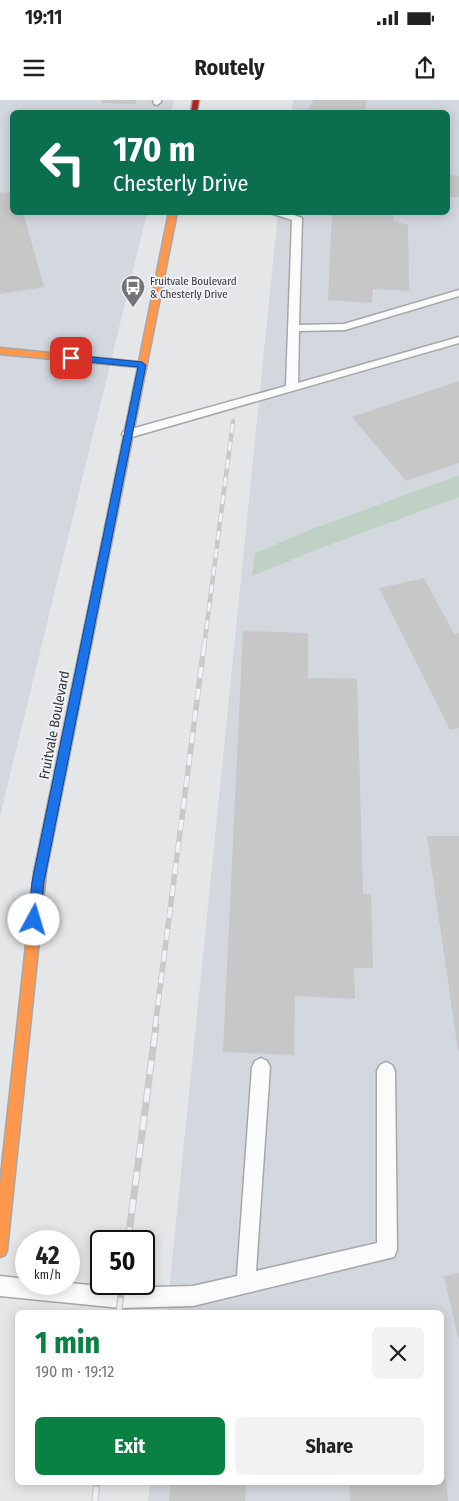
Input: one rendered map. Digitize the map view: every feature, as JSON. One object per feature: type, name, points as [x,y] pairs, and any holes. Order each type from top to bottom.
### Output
[{"type":"main road","name":"Fruitvale Boulevard","points":[[0,1250],[38,882],[172,215]]},
{"type":"main road","points":[[0,351],[142,365]]},
{"type":"lane","points":[[284,215],[297,218],[292,388]]},
{"type":"lane","points":[[294,328],[345,326],[459,293]]},
{"type":"lane","points":[[128,434],[459,340]]},
{"type":"lane","points":[[246,1283],[261,1067]]},
{"type":"lane","points":[[0,1286],[121,1298],[193,1296],[387,1250],[386,1070]]},
{"type":"shaded area","points":[[0,100],[174,100],[172,110],[10,110],[10,215],[147,215],[0,816]]},
{"type":"shaded area","points":[[293,100],[459,100],[459,1501],[148,1501],[150,1485],[444,1485],[444,1310],[167,1310],[278,215],[450,215],[450,110],[292,110]]},
{"type":"green space","points":[[459,475],[459,497],[321,548],[252,576],[255,553],[310,530]]},
{"type":"building","points":[[102,100],[136,100],[135,104],[101,103]]},
{"type":"building","points":[[314,100],[367,100],[365,110],[307,110]]},
{"type":"building","points":[[450,175],[459,176],[459,197],[450,197]]},
{"type":"building","points":[[10,192],[10,215],[24,215],[44,287],[0,294],[0,193]]},
{"type":"building","points":[[332,215],[393,215],[393,221],[408,225],[409,291],[373,289],[372,303],[328,300]]},
{"type":"building","points":[[459,381],[459,463],[406,481],[352,417]]},
{"type":"building","points":[[424,578],[454,634],[459,633],[459,728],[450,730],[379,588]]},
{"type":"building","points":[[243,631],[308,633],[308,678],[357,679],[363,894],[371,894],[373,968],[354,968],[355,999],[295,996],[294,1055],[223,1052]]},
{"type":"building","points":[[427,836],[459,836],[459,1051],[458,1051]]},
{"type":"building","points":[[459,1273],[459,1338],[458,1338],[444,1276]]},
{"type":"building","points":[[444,1479],[446,1479],[448,1501],[350,1501],[349,1485],[444,1485]]},
{"type":"building","points":[[171,1485],[246,1485],[245,1501],[169,1501]]},
{"type":"railway","points":[[204,647],[233,421]]},
{"type":"railway","points":[[155,1027],[204,646]]},
{"type":"railway","points":[[129,1230],[156,1026]]},
{"type":"railway","points":[[119,1310],[121,1295]]},
{"type":"railway","points":[[95,1501],[97,1485]]},
{"type":"traffic: slow","points":[[90,625],[172,215]]},
{"type":"traffic: slow","points":[[0,351],[142,365]]},
{"type":"traffic: slow","points":[[0,1250],[40,872]]},
{"type":"traffic: jam","points":[[194,110],[196,100]]},
{"type":"traffic: jam","points":[[40,872],[90,625]]},
{"type":"place","name":"Fruitvale Boulevard & Chesterly Drive","points":[[133,308]]},
{"type":"route","points":[[34,920],[38,882],[142,365],[71,358]]}]
